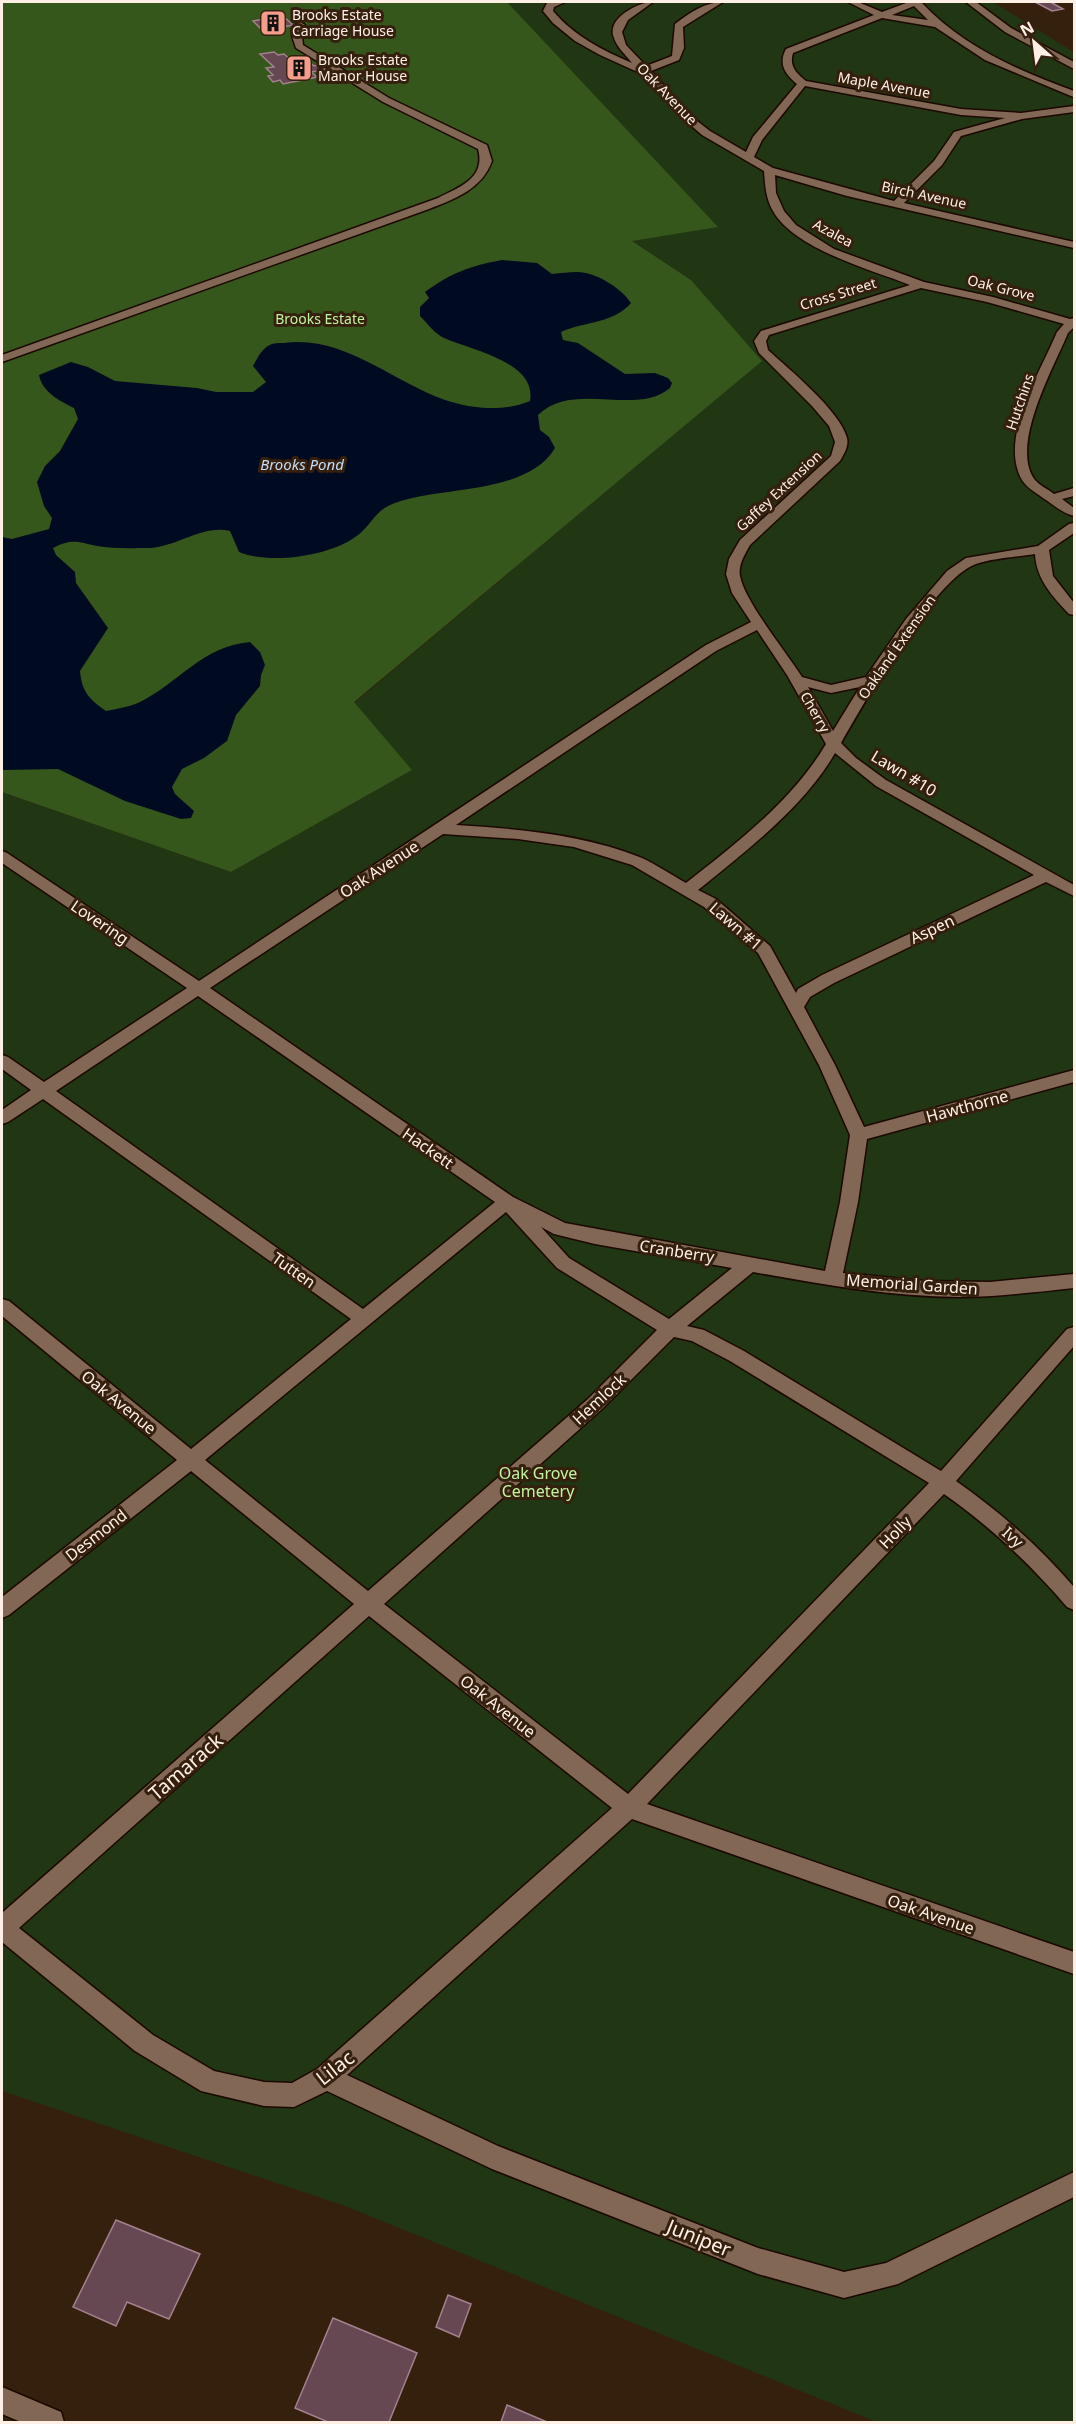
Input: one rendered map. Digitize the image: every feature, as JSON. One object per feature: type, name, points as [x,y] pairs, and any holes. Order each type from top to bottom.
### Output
[{"type":"street","points":[[560,2],[550,5],[548,11],[561,25],[595,49],[644,71],[675,58],[679,48],[678,27],[692,15],[718,2]]},
{"type":"street","name":"Oak Avenue","points":[[649,2],[625,18],[618,26],[616,33],[622,46],[689,119],[706,133],[769,170]]},
{"type":"street","points":[[852,2],[883,16],[935,24]]},
{"type":"street","points":[[748,158],[757,139],[803,83],[795,78],[786,67],[785,57],[789,51],[916,2],[935,24],[955,38],[996,61],[1074,94]]},
{"type":"street","points":[[971,2],[1008,30],[1074,66]]},
{"type":"street","points":[[2,358],[398,216],[442,199],[478,180],[486,168],[488,156],[483,147],[395,105],[299,46],[297,36],[300,25]]},
{"type":"street","name":"Maple Avenue","points":[[803,83],[961,112],[1021,116]]},
{"type":"street","points":[[958,134],[979,130],[1021,116],[1074,109]]},
{"type":"street","points":[[897,204],[938,163],[958,134],[961,112]]},
{"type":"street","name":"Birch Avenue","points":[[769,170],[897,204],[1074,245]]},
{"type":"street","name":"Azalea","points":[[769,170],[771,193],[778,212],[792,227],[830,251],[921,285]]},
{"type":"street","name":"Oak Grove","points":[[921,285],[989,299],[1073,322]]},
{"type":"street","name":"Cross Street","points":[[765,333],[921,285]]},
{"type":"street","name":"Hutchins","points":[[1073,322],[1063,332],[1022,433],[1023,458],[1028,477],[1041,492],[1074,512]]},
{"type":"street","name":"Gaffey Extension","points":[[759,623],[739,593],[733,574],[736,559],[745,543],[836,458],[841,446],[841,437],[826,415],[763,351],[760,341],[765,333]]},
{"type":"street","points":[[1052,498],[1074,492]]},
{"type":"street","points":[[1074,527],[1042,549],[1041,565],[1046,578],[1074,611]]},
{"type":"street","name":"Oakland Extension","points":[[833,743],[915,617],[940,585],[960,566],[971,561],[1042,549]]},
{"type":"street","name":"Oak Avenue","points":[[2,1118],[711,648],[759,623]]},
{"type":"street","name":"Cherry","points":[[759,623],[798,680],[833,743]]},
{"type":"street","name":"Cherry","points":[[798,680],[831,689],[873,680]]},
{"type":"street","points":[[688,889],[734,854],[774,817],[812,776],[833,743]]},
{"type":"street","name":"Lawn #10","points":[[833,743],[851,761],[880,783],[1047,875]]},
{"type":"street","name":"Lawn #1","points":[[440,829],[518,834],[576,843],[638,862],[710,903],[764,950],[827,1065],[859,1135]]},
{"type":"street","name":"Lovering","points":[[2,856],[198,988]]},
{"type":"street","points":[[1047,875],[1074,891]]},
{"type":"street","name":"Aspen","points":[[796,1006],[804,993],[828,979],[1047,875]]},
{"type":"street","name":"Hackett","points":[[198,988],[507,1202]]},
{"type":"street","name":"Tutten","points":[[2,1061],[364,1319]]},
{"type":"street","name":"Hawthorne","points":[[859,1135],[1074,1076]]},
{"type":"street","points":[[833,1279],[849,1202],[859,1135]]},
{"type":"street","points":[[190,1461],[507,1202],[563,1263],[670,1329],[697,1335],[737,1356],[943,1482],[1074,1334]]},
{"type":"street","name":"Cranberry","points":[[507,1202],[560,1229],[751,1263]]},
{"type":"street","name":"Cranberry","points":[[670,1329],[751,1263]]},
{"type":"street","name":"Memorial Garden","points":[[751,1263],[833,1279],[924,1288],[990,1289],[1074,1281]]},
{"type":"street","name":"Oak Avenue","points":[[2,1306],[190,1461],[629,1808],[1074,1963]]},
{"type":"street","name":"Hemlock","points":[[370,1605],[595,1404],[670,1329]]},
{"type":"street","name":"Desmond","points":[[4,1604],[190,1461]]},
{"type":"street","name":"Ivy","points":[[943,1482],[987,1513],[1041,1562],[1074,1601]]},
{"type":"street","name":"Holly","points":[[629,1808],[943,1482]]},
{"type":"street","name":"Tamarack","points":[[2,1928],[370,1605]]},
{"type":"street","name":"Lilac","points":[[2,1928],[144,2043],[210,2082],[264,2094],[294,2095],[326,2078],[629,1808]]},
{"type":"street","name":"Juniper","points":[[326,2078],[492,2156],[758,2261],[844,2285],[889,2275],[1074,2184]]},
{"type":"street","points":[[2,2400],[51,2422]]},
{"type":"green space","name":"Brooks Estate","points":[[2,2],[510,2],[508,3],[718,227],[632,241],[691,280],[762,361],[354,702],[412,770],[231,872],[2,792]]},
{"type":"green space","name":"Oak Grove Cemetery","points":[[507,2],[993,2],[1074,52],[1074,2422],[877,2422],[345,2206],[2,2091],[2,792],[231,872],[412,770],[354,703],[761,361],[691,280],[631,240],[717,227]]},
{"type":"water","name":"Brooks Pond","points":[[502,260],[537,263],[552,274],[584,273],[600,278],[615,287],[631,303],[624,310],[607,319],[561,332],[563,340],[578,343],[625,374],[655,373],[668,378],[672,383],[670,388],[656,396],[640,400],[569,400],[553,405],[538,415],[540,430],[549,437],[555,448],[542,463],[525,474],[482,487],[395,503],[383,509],[358,535],[347,542],[317,553],[283,558],[252,556],[239,552],[230,531],[220,530],[200,533],[159,547],[110,548],[75,542],[53,548],[56,555],[75,572],[76,583],[108,628],[80,671],[87,694],[106,711],[138,703],[204,658],[233,645],[250,642],[260,652],[265,665],[260,686],[236,715],[227,741],[204,758],[182,769],[172,787],[175,794],[194,811],[191,818],[181,819],[125,801],[58,769],[2,770],[2,537],[12,539],[49,529],[52,518],[44,506],[37,482],[45,466],[60,451],[78,419],[74,408],[48,391],[39,375],[71,362],[88,367],[115,381],[197,388],[216,392],[253,392],[266,382],[253,366],[265,349],[275,343],[306,342],[327,346],[367,361],[445,400],[477,407],[510,407],[530,401],[529,388],[523,376],[500,359],[441,336],[420,316],[420,307],[429,298],[425,292],[434,285],[461,271]]},
{"type":"building","points":[[1035,2],[1056,2],[1052,3],[1063,9],[1052,11]]},
{"type":"building","name":"Brooks Estate Carriage House","points":[[283,16],[293,25],[263,31],[253,21]]},
{"type":"building","name":"Brooks Estate Manor House","points":[[274,52],[278,55],[284,54],[294,63],[308,61],[314,66],[324,64],[329,69],[311,72],[317,77],[283,84],[280,80],[273,82],[268,76],[273,75],[266,68],[274,67],[260,54]]},
{"type":"building","points":[[116,2220],[200,2254],[169,2319],[127,2302],[116,2326],[73,2307]]},
{"type":"building","points":[[448,2295],[471,2304],[459,2337],[436,2327]]},
{"type":"building","points":[[333,2318],[417,2353],[389,2422],[328,2422],[295,2408]]},
{"type":"building","points":[[507,2405],[547,2422],[501,2422]]},
{"type":"place","name":"Brooks Estate Carriage House","points":[[273,23]]},
{"type":"place","name":"Brooks Estate Manor House","points":[[299,68]]}]
